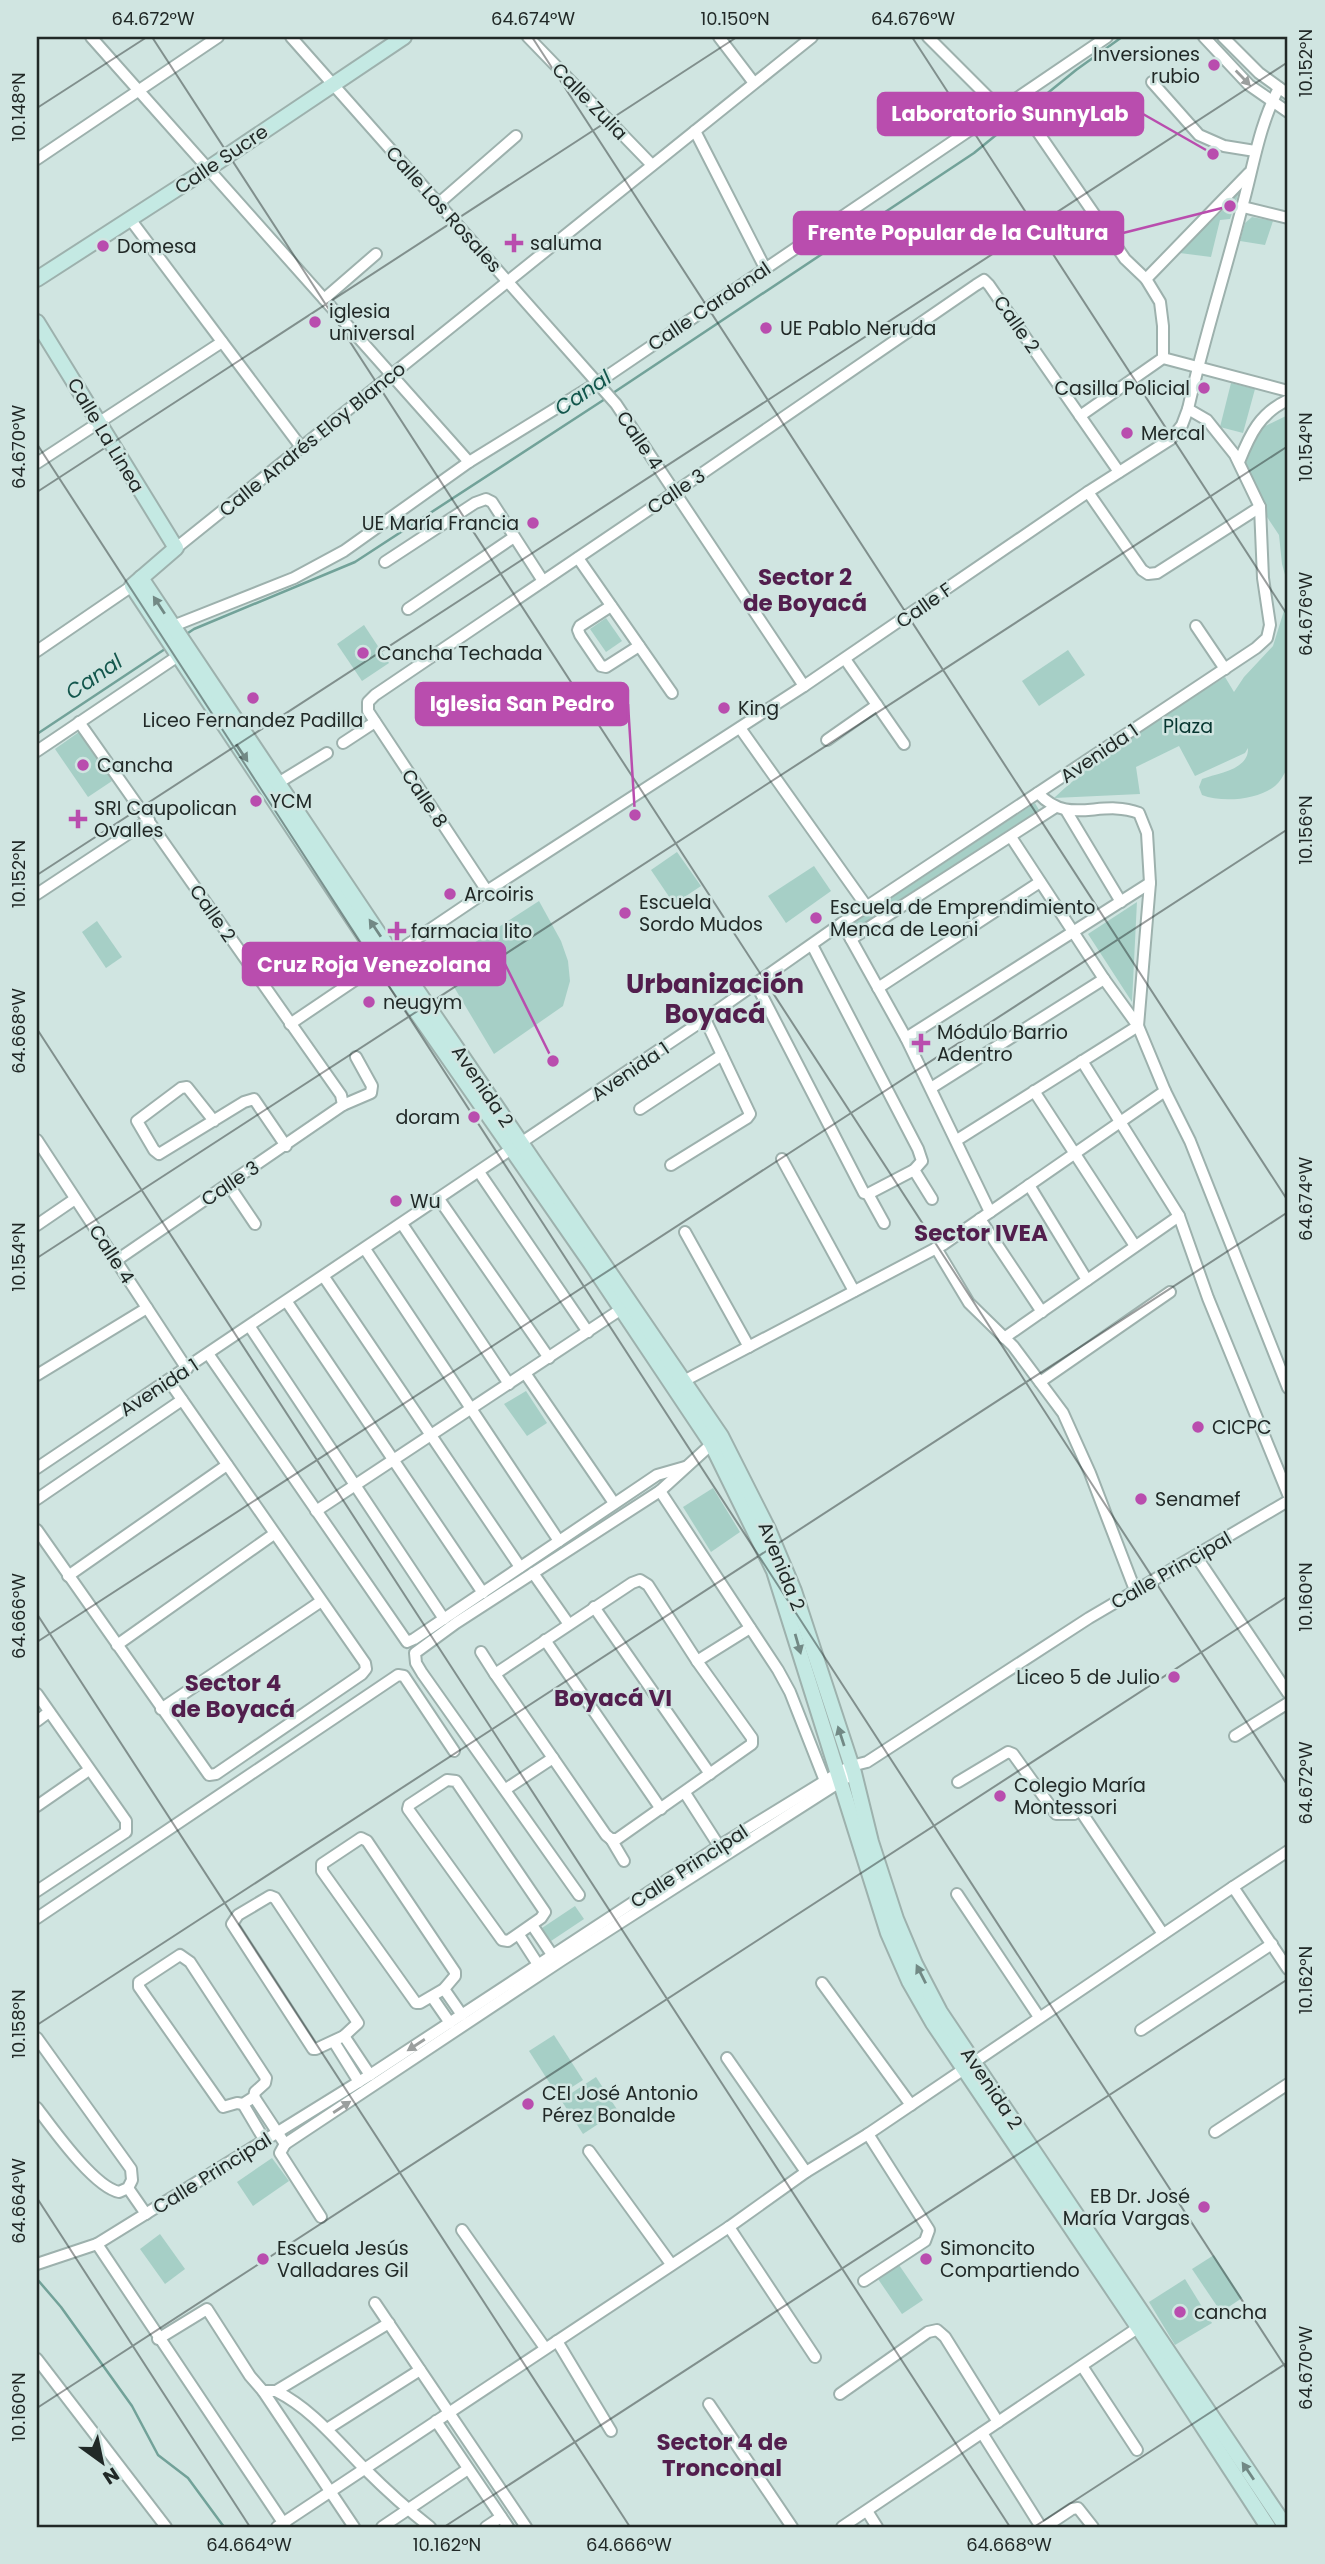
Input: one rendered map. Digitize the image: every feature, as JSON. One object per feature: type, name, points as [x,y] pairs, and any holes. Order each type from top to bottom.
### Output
[{"type":"street","points":[[91,37],[469,462]]},
{"type":"street","points":[[37,159],[218,37]]},
{"type":"street","name":"Calle Los Rosales","points":[[290,37],[616,404]]},
{"type":"street","name":"Calle Sucre","points":[[37,279],[404,37]]},
{"type":"street","name":"Calle Zulia","points":[[527,37],[652,165]]},
{"type":"street","points":[[719,37],[754,83]]},
{"type":"street","name":"Calle Andrés Eloy Blanco","points":[[37,651],[137,582],[812,37]]},
{"type":"street","points":[[928,37],[1000,109]]},
{"type":"street","name":"Calle Cardonal","points":[[172,632],[294,578],[344,551],[469,462],[599,385],[765,268],[1107,37]]},
{"type":"street","points":[[1204,37],[1249,85],[1288,112]]},
{"type":"street","points":[[1223,37],[1259,74],[1284,91]]},
{"type":"street","points":[[1152,82],[1199,135],[1224,146],[1255,151]]},
{"type":"street","name":"Calle F","points":[[290,1024],[487,891],[845,659],[1088,492],[1171,439],[1188,409],[1255,151],[1271,102],[1284,91]]},
{"type":"street","points":[[1031,122],[1125,259],[1146,279],[1160,302],[1164,326],[1163,358]]},
{"type":"street","points":[[695,131],[765,268]]},
{"type":"street","points":[[439,203],[516,136]]},
{"type":"street","points":[[1146,279],[1249,172]]},
{"type":"street","points":[[1242,207],[1288,218]]},
{"type":"street","points":[[130,219],[301,447]]},
{"type":"street","points":[[324,299],[376,254]]},
{"type":"street","name":"Calle 2","points":[[984,280],[1119,472]]},
{"type":"street","name":"Calle 3","points":[[368,702],[984,280]]},
{"type":"street","name":"Calle La Linea","points":[[37,322],[176,548]]},
{"type":"street","points":[[37,463],[222,342]]},
{"type":"street","points":[[1163,358],[1288,391]]},
{"type":"street","points":[[1080,416],[1163,358]]},
{"type":"street","points":[[1239,461],[1251,432],[1265,414],[1288,400]]},
{"type":"street","name":"Calle 4","points":[[616,404],[804,686]]},
{"type":"street","points":[[1088,492],[1142,570],[1148,574],[1157,573],[1260,507],[1239,461],[1207,420],[1188,409]]},
{"type":"street","points":[[384,562],[475,503],[486,499],[492,502],[543,581]]},
{"type":"street","name":"Avenida 1","points":[[37,1468],[705,1020],[842,923],[1256,648],[1267,638],[1270,625],[1263,578],[1260,507]]},
{"type":"street","points":[[408,608],[514,537]]},
{"type":"street","points":[[578,558],[672,693]]},
{"type":"street","points":[[37,751],[181,653],[172,632],[137,582]]},
{"type":"street","points":[[611,606],[578,630],[601,666],[606,667],[639,646]]},
{"type":"street","points":[[1196,626],[1225,669]]},
{"type":"street","name":"Avenida 2","points":[[181,653],[278,783],[387,958]]},
{"type":"street","name":"Avenida 2","points":[[181,653],[716,1439],[768,1529],[794,1591],[853,1769],[871,1842],[896,1919],[915,1964],[970,2064],[1142,2324],[1268,2527]]},
{"type":"street","points":[[845,659],[904,744]]},
{"type":"street","name":"Calle 8","points":[[368,702],[368,711],[487,891]]},
{"type":"street","points":[[827,740],[877,705]]},
{"type":"street","name":"Calle 2","points":[[79,722],[341,1095],[343,1105]]},
{"type":"street","points":[[343,743],[375,722]]},
{"type":"street","points":[[740,728],[867,907]]},
{"type":"street","points":[[278,783],[327,753]]},
{"type":"street","points":[[1038,793],[1054,808],[1068,812],[1124,807],[1139,813],[1147,833],[1150,883],[1138,1026]]},
{"type":"street","points":[[851,939],[1054,808]]},
{"type":"street","points":[[1068,812],[1121,902]]},
{"type":"street","points":[[37,894],[149,820]]},
{"type":"street","points":[[1011,837],[1138,1026],[1165,1091],[1190,1141],[1288,1388]]},
{"type":"street","points":[[878,988],[1040,882]]},
{"type":"street","points":[[906,1038],[1150,883]]},
{"type":"street","points":[[842,923],[906,1038],[990,1212]]},
{"type":"street","points":[[812,945],[922,1161],[914,1170],[868,1194]]},
{"type":"street","points":[[931,1088],[1104,979]]},
{"type":"street","points":[[756,984],[864,1193],[868,1194],[884,1223]]},
{"type":"street","points":[[671,1165],[750,1114],[705,1020]]},
{"type":"street","points":[[957,1140],[1138,1026]]},
{"type":"street","points":[[640,1109],[722,1055]]},
{"type":"street","name":"Calle 3","points":[[117,1260],[343,1105],[365,1098],[371,1093],[372,1086],[356,1057]]},
{"type":"street","points":[[1082,1061],[1179,1216],[1208,1298],[1288,1494]]},
{"type":"street","points":[[214,1121],[187,1087],[181,1088],[137,1121],[159,1154],[254,1099],[286,1146]]},
{"type":"street","points":[[1034,1091],[1135,1246]]},
{"type":"street","points":[[678,1384],[936,1248],[1165,1091]]},
{"type":"street","name":"Calle 4","points":[[37,1140],[187,1369]]},
{"type":"street","points":[[782,1159],[854,1292]]},
{"type":"street","points":[[914,1170],[932,1199]]},
{"type":"street","points":[[479,1172],[588,1332]]},
{"type":"street","points":[[228,1184],[255,1224]]},
{"type":"street","points":[[1029,1185],[1087,1280]]},
{"type":"street","points":[[37,1225],[75,1199]]},
{"type":"street","points":[[439,1199],[549,1358]]},
{"type":"street","points":[[1004,1338],[1179,1216]]},
{"type":"street","points":[[980,1219],[1042,1312]]},
{"type":"street","points":[[402,1224],[509,1384]]},
{"type":"street","points":[[685,1233],[749,1347]]},
{"type":"street","points":[[936,1248],[969,1304],[1013,1346],[1063,1413],[1090,1473],[1135,1591]]},
{"type":"street","points":[[365,1249],[559,1541]]},
{"type":"street","points":[[324,1277],[520,1567]]},
{"type":"street","points":[[1040,1382],[1170,1292]]},
{"type":"street","points":[[287,1302],[482,1593]]},
{"type":"street","points":[[316,1511],[625,1306]]},
{"type":"street","points":[[37,1375],[147,1308]]},
{"type":"street","points":[[250,1327],[444,1619]]},
{"type":"street","points":[[209,1354],[407,1642],[657,1475],[685,1467]]},
{"type":"street","points":[[525,1373],[614,1503]]},
{"type":"street","points":[[37,1530],[209,1775],[216,1774],[366,1669],[365,1663],[320,1602],[169,1381]]},
{"type":"street","points":[[37,1499],[182,1400]]},
{"type":"street","points":[[579,1895],[422,1672],[416,1663],[415,1653],[660,1492],[716,1439]]},
{"type":"street","name":"Avenida 2","points":[[716,1439],[774,1571],[833,1781],[888,1933],[933,2024],[970,2064]]},
{"type":"street","points":[[68,1576],[227,1465]]},
{"type":"street","points":[[321,2217],[280,2152],[285,2144],[833,1781],[790,1692],[660,1492]]},
{"type":"street","name":"Calle Principal","points":[[38,2263],[97,2244],[370,2075],[719,1846],[867,1762],[1135,1591],[1288,1501]]},
{"type":"street","points":[[117,1645],[274,1534]]},
{"type":"street","points":[[1196,1556],[1288,1693]]},
{"type":"street","points":[[533,1573],[568,1623]]},
{"type":"street","points":[[495,1674],[632,1583],[640,1580],[648,1585],[697,1661],[752,1738],[752,1744],[617,1839],[611,1839]]},
{"type":"street","points":[[161,1709],[320,1602]]},
{"type":"street","points":[[594,1607],[710,1774]]},
{"type":"street","points":[[697,1661],[750,1628]]},
{"type":"street","points":[[545,1640],[661,1809]]},
{"type":"street","points":[[481,1652],[624,1861]]},
{"type":"street","points":[[37,1918],[398,1675],[404,1676],[454,1751]]},
{"type":"street","points":[[37,1694],[126,1821],[126,1832],[37,1891]]},
{"type":"street","points":[[1236,1736],[1288,1703]]},
{"type":"street","points":[[37,1721],[49,1712]]},
{"type":"street","points":[[958,1782],[1009,1752],[1013,1754],[1056,1814],[1074,1814],[1080,1810],[1163,1934]]},
{"type":"street","points":[[506,1790],[552,1758]]},
{"type":"street","points":[[37,1806],[89,1770]]},
{"type":"street","points":[[447,1780],[456,1781],[545,1912],[532,1925],[508,1941],[502,1940],[411,1816],[409,1805],[447,1780]]},
{"type":"street","points":[[685,1793],[719,1846]]},
{"type":"street","points":[[361,1838],[367,1841],[455,1972],[456,1976],[432,1997],[416,2003],[322,1871],[323,1864],[361,1838]]},
{"type":"street","points":[[97,2244],[282,2526],[449,2411],[729,2227],[806,2172],[868,2134],[1288,1851]]},
{"type":"street","points":[[1233,1887],[1288,1969]]},
{"type":"street","points":[[957,1894],[1039,2017]]},
{"type":"street","points":[[270,1896],[275,1898],[358,2023],[339,2039],[313,2049],[235,1930],[232,1924],[238,1916],[270,1896]]},
{"type":"street","points":[[532,1925],[553,1956]]},
{"type":"street","points":[[519,1934],[539,1966]]},
{"type":"street","points":[[1142,2030],[1272,1944]]},
{"type":"street","points":[[180,1955],[190,1962],[266,2078],[254,2097],[243,2104],[223,2107],[139,1987],[139,1982],[180,1955]]},
{"type":"street","points":[[822,1983],[911,2105]]},
{"type":"street","points":[[444,1989],[462,2015]]},
{"type":"street","points":[[432,1997],[450,2023]]},
{"type":"street","points":[[37,2038],[131,2169],[132,2180],[128,2188],[119,2192],[107,2187],[72,2153],[37,2108]]},
{"type":"street","points":[[339,2039],[370,2075]]},
{"type":"street","points":[[339,2039],[359,2082]]},
{"type":"street","points":[[727,2058],[806,2172]]},
{"type":"street","points":[[1215,2132],[1288,2084]]},
{"type":"street","points":[[254,2097],[285,2144]]},
{"type":"street","points":[[243,2104],[265,2141]]},
{"type":"street","points":[[864,2281],[925,2241],[929,2230],[868,2134]]},
{"type":"street","points":[[589,2151],[671,2263]]},
{"type":"street","points":[[128,2188],[146,2214]]},
{"type":"street","points":[[729,2227],[815,2357]]},
{"type":"street","points":[[462,2230],[545,2348]]},
{"type":"street","points":[[375,2303],[526,2527]]},
{"type":"street","points":[[158,2339],[208,2309],[354,2527]]},
{"type":"street","points":[[276,2391],[389,2323]]},
{"type":"street","points":[[845,2527],[1142,2324]]},
{"type":"street","name":"Avenida 2","points":[[1142,2324],[1286,2527]]},
{"type":"street","points":[[840,2394],[928,2332],[937,2330],[946,2337],[998,2421]]},
{"type":"street","points":[[557,2341],[611,2431]]},
{"type":"street","points":[[37,2359],[166,2527]]},
{"type":"street","points":[[1082,2366],[1137,2451]]},
{"type":"street","points":[[327,2429],[420,2370]]},
{"type":"street","points":[[263,2391],[276,2391],[292,2399],[327,2429],[408,2511],[430,2527]]},
{"type":"street","points":[[709,2404],[792,2527]]},
{"type":"street","points":[[436,2421],[508,2527]]},
{"type":"street","points":[[982,2433],[1043,2527],[1077,2508],[1093,2527]]},
{"type":"street","points":[[382,2527],[468,2469]]},
{"type":"street","points":[[867,2511],[877,2527]]},
{"type":"street","points":[[485,2527],[500,2517]]},
{"type":"green space","points":[[1236,189],[1239,192],[1230,219],[1220,220],[1211,257],[1172,252],[1203,219],[1209,224],[1224,209],[1219,203]]},
{"type":"green space","points":[[1252,217],[1273,221],[1265,245],[1240,241],[1245,223]]},
{"type":"green space","points":[[1231,383],[1255,389],[1243,433],[1220,427]]},
{"type":"green space","name":"Plaza","points":[[1288,415],[1288,767],[1282,777],[1268,791],[1250,797],[1219,799],[1202,795],[1199,787],[1202,779],[1238,766],[1247,755],[1248,748],[1245,753],[1195,776],[1179,746],[1136,767],[1140,794],[1054,798],[1115,748],[1225,677],[1234,692],[1273,646],[1287,601],[1287,582],[1279,535],[1265,514],[1246,463],[1259,429]]},
{"type":"green space","points":[[606,618],[622,641],[606,652],[590,629]]},
{"type":"green space","name":"Cancha Techada","points":[[364,625],[389,663],[362,681],[337,644]]},
{"type":"green space","points":[[1068,650],[1085,675],[1039,706],[1022,681]]},
{"type":"green space","name":"Cancha","points":[[79,732],[112,781],[88,797],[55,749]]},
{"type":"green space","points":[[1035,803],[1039,810],[855,929],[852,924]]},
{"type":"green space","points":[[677,852],[701,886],[674,904],[651,870]]},
{"type":"green space","points":[[814,866],[831,891],[786,923],[768,896]]},
{"type":"green space","points":[[539,901],[561,941],[568,961],[570,981],[563,1006],[494,1054],[445,972],[449,959]]},
{"type":"green space","points":[[1137,902],[1132,1002],[1088,934]]},
{"type":"green space","points":[[97,921],[122,957],[106,968],[82,932]]},
{"type":"green space","points":[[526,1391],[547,1423],[527,1436],[504,1404]]},
{"type":"green space","points":[[713,1488],[740,1532],[711,1552],[683,1507]]},
{"type":"green space","points":[[575,1906],[584,1919],[551,1941],[542,1928]]},
{"type":"green space","points":[[554,2035],[583,2080],[558,2096],[529,2051]]},
{"type":"green space","points":[[596,2077],[618,2111],[583,2134],[561,2100]]},
{"type":"green space","points":[[272,2158],[289,2181],[253,2206],[237,2182]]},
{"type":"green space","points":[[160,2234],[185,2269],[165,2284],[140,2249]]},
{"type":"green space","name":"cancha","points":[[1214,2255],[1242,2298],[1221,2312],[1192,2269]]},
{"type":"green space","points":[[899,2265],[923,2300],[902,2314],[878,2279]]},
{"type":"green space","name":"cancha","points":[[1185,2279],[1212,2323],[1175,2345],[1149,2302]]},
{"type":"waterway","name":"Canal","points":[[613,393],[974,153],[1076,70],[1122,37]]},
{"type":"waterway","name":"Canal","points":[[185,635],[355,562],[605,399]]},
{"type":"waterway","name":"Canal","points":[[37,734],[168,647]]},
{"type":"waterway","points":[[37,2279],[61,2307],[132,2406],[158,2455],[188,2478],[224,2527]]},
{"type":"place","name":"Inversiones rubio","points":[[1214,65]]},
{"type":"place","name":"Laboratorio SunnyLab","points":[[1213,154]]},
{"type":"place","name":"Frente Popular de la Cultura","points":[[1230,206]]},
{"type":"place","name":"saluma","points":[[514,243]]},
{"type":"place","name":"Domesa","points":[[103,246]]},
{"type":"place","name":"iglesia universal","points":[[315,322]]},
{"type":"place","name":"UE Pablo Neruda","points":[[766,328]]},
{"type":"place","name":"Casilla Policial","points":[[1204,388]]},
{"type":"place","name":"Mercal","points":[[1127,433]]},
{"type":"place","name":"UE María Francia","points":[[533,523]]},
{"type":"place","name":"Cancha Techada","points":[[363,653]]},
{"type":"place","name":"Liceo Fernandez Padilla","points":[[253,698]]},
{"type":"place","name":"King","points":[[724,708]]},
{"type":"place","name":"Cancha","points":[[83,765]]},
{"type":"place","name":"YCM","points":[[256,801]]},
{"type":"place","name":"Iglesia San Pedro","points":[[635,815]]},
{"type":"place","name":"SRI Caupolican Ovalles","points":[[78,819]]},
{"type":"place","name":"Arcoiris","points":[[450,894]]},
{"type":"place","name":"Escuela Sordo Mudos","points":[[625,913]]},
{"type":"place","name":"Escuela de Emprendimiento Menca de Leoni","points":[[816,918]]},
{"type":"place","name":"farmacia lito","points":[[397,931]]},
{"type":"place","name":"neugym","points":[[369,1002]]},
{"type":"place","name":"Módulo Barrio Adentro","points":[[921,1043]]},
{"type":"place","name":"Cruz Roja Venezolana","points":[[553,1061]]},
{"type":"place","name":"doram","points":[[474,1117]]},
{"type":"place","name":"Wu","points":[[396,1201]]},
{"type":"place","name":"CICPC","points":[[1198,1427]]},
{"type":"place","name":"Senamef","points":[[1141,1499]]},
{"type":"place","name":"Liceo 5 de Julio","points":[[1174,1677]]},
{"type":"place","name":"Colegio María Montessori","points":[[1000,1796]]},
{"type":"place","name":"CEI José Antonio Pérez Bonalde","points":[[528,2104]]},
{"type":"place","name":"EB Dr. José María Vargas","points":[[1204,2207]]},
{"type":"place","name":"Escuela Jesús Valladares Gil","points":[[263,2259]]},
{"type":"place","name":"Simoncito Compartiendo","points":[[926,2259]]},
{"type":"place","name":"cancha","points":[[1180,2312]]},
{"type":"district","name":"Sector 2 de Boyacá","points":[[805,590]]},
{"type":"district","name":"Urbanización Boyacá","points":[[715,999]]},
{"type":"district","name":"Sector IVEA","points":[[981,1233]]},
{"type":"district","name":"Sector 4 de Boyacá","points":[[233,1696]]},
{"type":"district","name":"Boyacá VI","points":[[613,1698]]},
{"type":"district","name":"Sector 4 de Tronconal","points":[[722,2455]]}]
